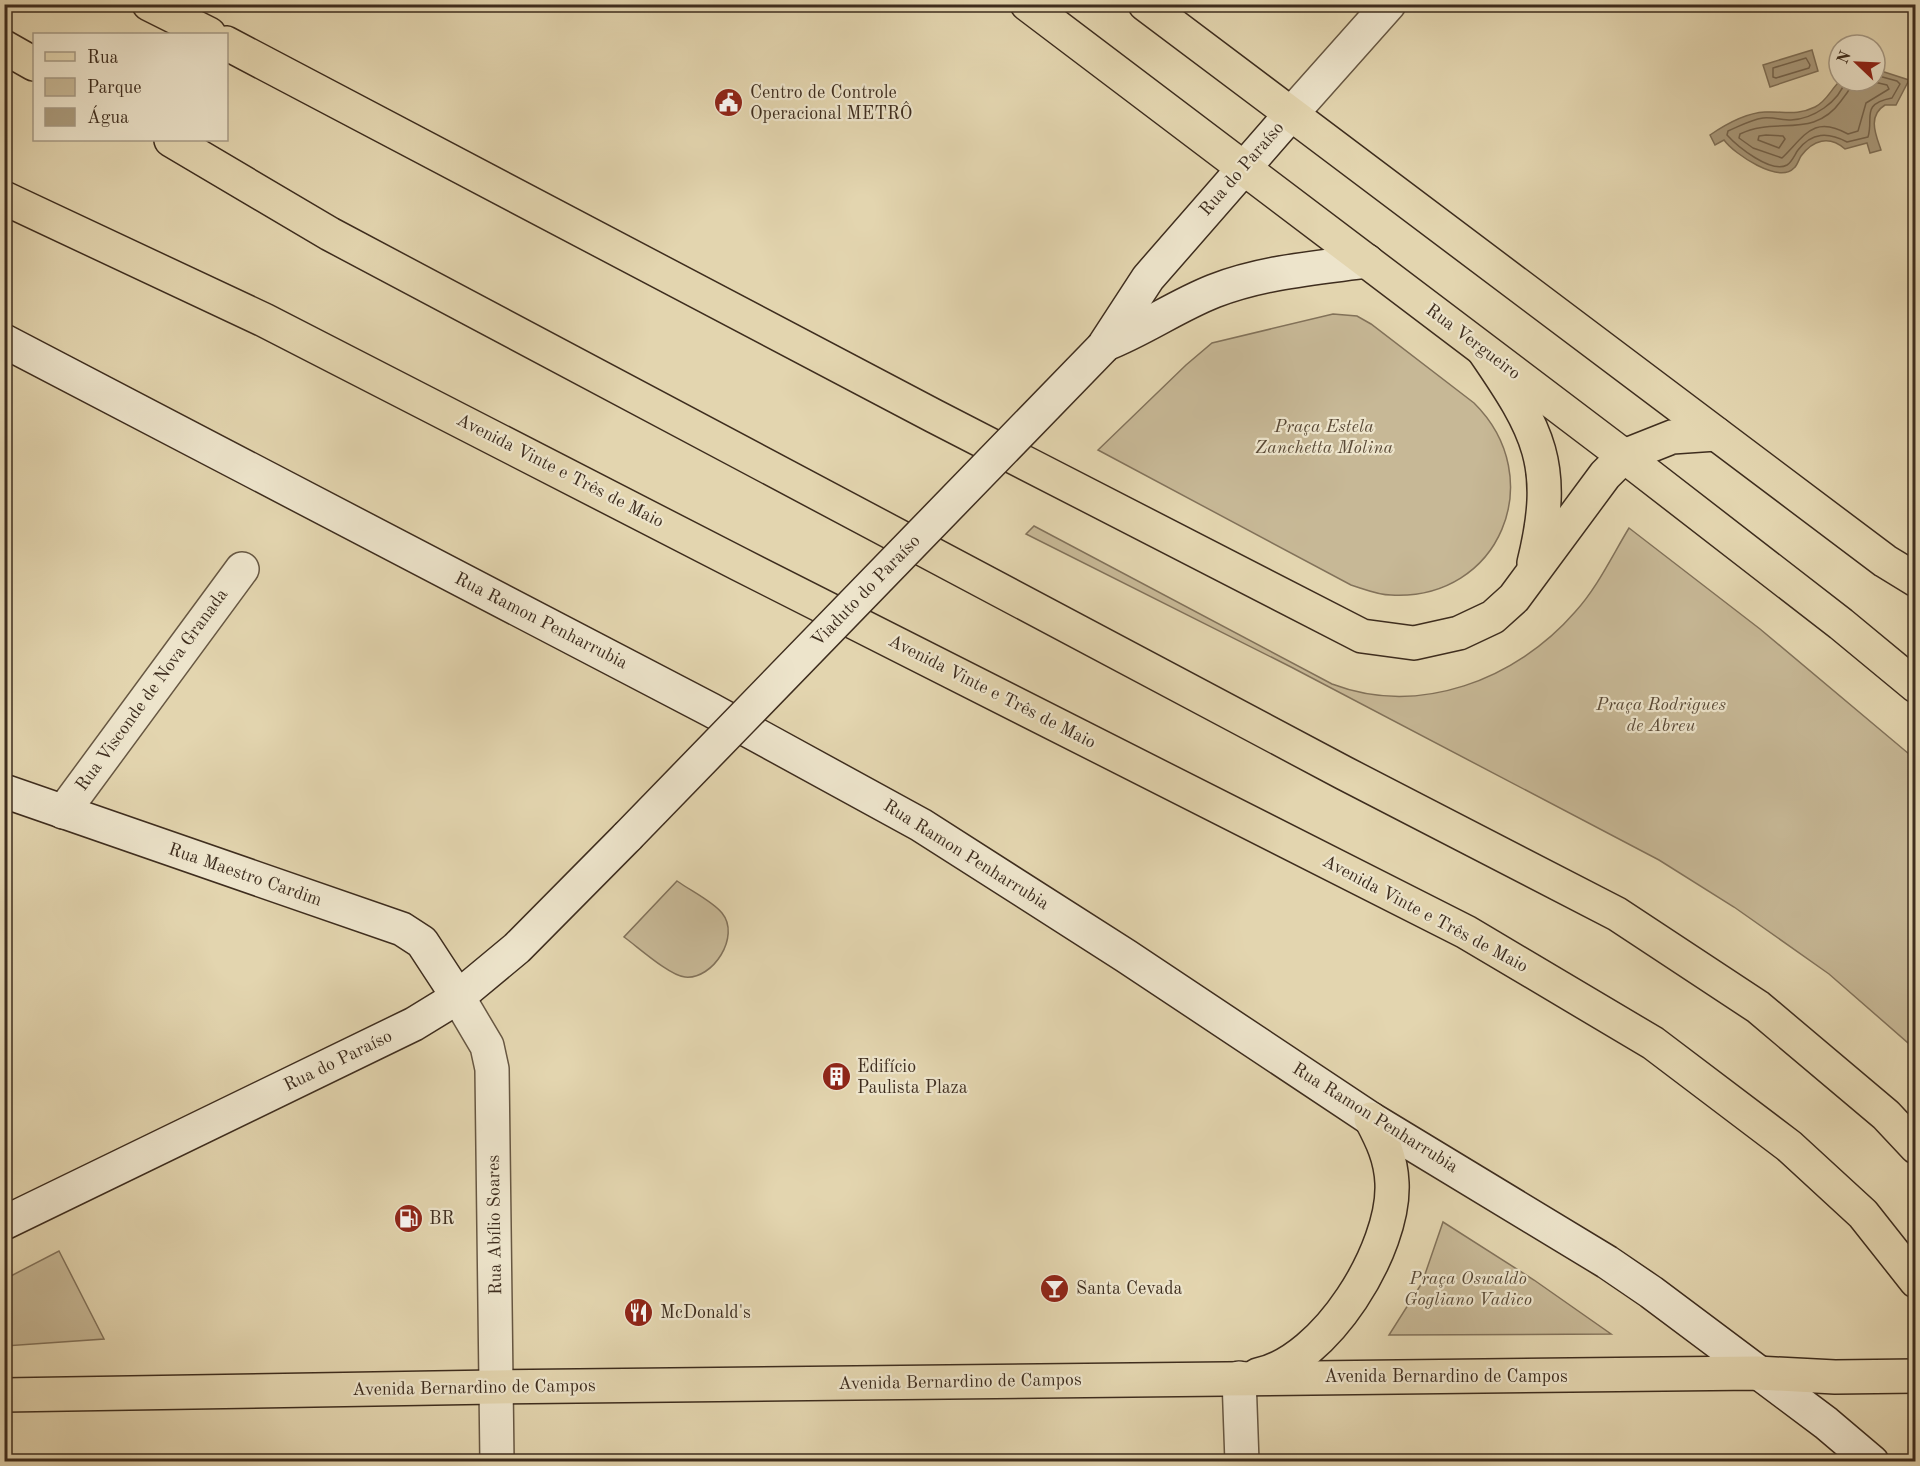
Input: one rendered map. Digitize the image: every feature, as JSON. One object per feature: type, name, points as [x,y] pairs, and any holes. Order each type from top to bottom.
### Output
[{"type":"main road","points":[[149,4],[207,33]]},
{"type":"main road","name":"Rua Vergueiro","points":[[1027,4],[1624,456],[1916,686]]},
{"type":"main road","points":[[1145,4],[1292,112],[1884,561],[1916,580]]},
{"type":"main road","name":"Rua do Paraíso","points":[[1105,346],[1148,278],[1242,168],[1389,4]]},
{"type":"main road","points":[[228,44],[955,427],[1362,636],[1414,643],[1459,633],[1493,617],[1514,598],[1605,475],[1624,456],[1672,437],[1716,434]]},
{"type":"main road","points":[[4,47],[33,63]]},
{"type":"main road","points":[[173,141],[351,246],[1344,773],[1617,914],[1758,1007],[1886,1115],[1916,1147]]},
{"type":"main road","name":"Avenida Vinte e Três de Maio","points":[[4,198],[275,325],[739,564],[1466,932],[1653,1043],[1789,1146],[1863,1214],[1916,1281]]},
{"type":"main road","points":[[1105,346],[1140,331],[1213,292],[1239,283],[1291,271],[1367,261]]},
{"type":"main road","name":"Rua Ramon Penharrubia","points":[[4,341],[711,710],[921,825],[1117,950],[1371,1119],[1607,1262],[1651,1292],[1756,1373],[1826,1423],[1872,1461]]},
{"type":"main road","name":"Viaduto do Paraíso","points":[[628,836],[1105,346]]},
{"type":"main road","points":[[1484,351],[1526,413],[1542,460],[1545,486],[1543,526],[1531,575]]},
{"type":"main road","name":"Rua Visconde de Nova Granada","points":[[63,812],[242,569]]},
{"type":"main road","points":[[1875,652],[1916,670]]},
{"type":"main road","name":"Rua Maestro Cardim","points":[[4,791],[402,929],[422,942],[458,998]]},
{"type":"main road","name":"Rua do Paraíso","points":[[4,1223],[403,1029],[458,998],[517,948],[628,836]]},
{"type":"main road","name":"Rua Abílio Soares","points":[[458,998],[487,1046],[492,1068],[497,1461]]},
{"type":"main road","points":[[1242,1461],[1239,1378],[1266,1373],[1298,1356],[1335,1321],[1366,1273],[1390,1214],[1392,1184],[1389,1154],[1371,1119]]},
{"type":"main road","name":"Avenida Bernardino de Campos","points":[[4,1395],[495,1386],[1239,1378],[1756,1373],[1835,1377],[1916,1376]]},
{"type":"green space","name":"Praça Estela Zanchetta Molina","points":[[1333,314],[1357,316],[1371,324],[1474,403],[1497,433],[1508,465],[1510,498],[1502,529],[1485,557],[1461,578],[1429,592],[1386,595],[1351,585],[1098,450],[1212,343]]},
{"type":"green space","name":"Praça Rodrigues de Abreu","points":[[1034,526],[1332,684],[1365,693],[1398,696],[1432,694],[1464,686],[1524,657],[1551,636],[1583,603],[1629,528],[1760,629],[1915,759],[1915,1049],[1829,974],[1734,907],[1659,860],[1291,667],[1026,534]]},
{"type":"green space","points":[[677,881],[713,904],[727,922],[726,944],[721,955],[705,972],[695,976],[685,977],[671,972],[624,937]]},
{"type":"green space","name":"Praça Oswaldo Gogliano Vadico","points":[[1443,1222],[1534,1280],[1611,1334],[1389,1335],[1422,1283]]},
{"type":"green space","points":[[59,1251],[104,1339],[5,1346],[5,1279]]},
{"type":"water","points":[[1812,50],[1818,71],[1770,87],[1763,65]]},
{"type":"water","points":[[1887,73],[1909,80],[1896,105],[1885,105],[1876,115],[1874,126],[1881,150],[1870,153],[1867,143],[1845,149],[1833,142],[1822,141],[1811,146],[1794,168],[1787,172],[1778,172],[1757,165],[1737,153],[1724,140],[1715,145],[1710,135],[1750,114],[1796,112],[1808,110],[1823,102],[1830,93],[1887,93]]},
{"type":"place","name":"Centro de Controle Operacional METRÔ","points":[[729,103]]},
{"type":"place","name":"Edifício Paulista Plaza","points":[[836,1077]]},
{"type":"place","name":"BR","points":[[408,1219]]},
{"type":"place","name":"Santa Cevada","points":[[1055,1289]]},
{"type":"place","name":"McDonald's","points":[[639,1313]]}]
